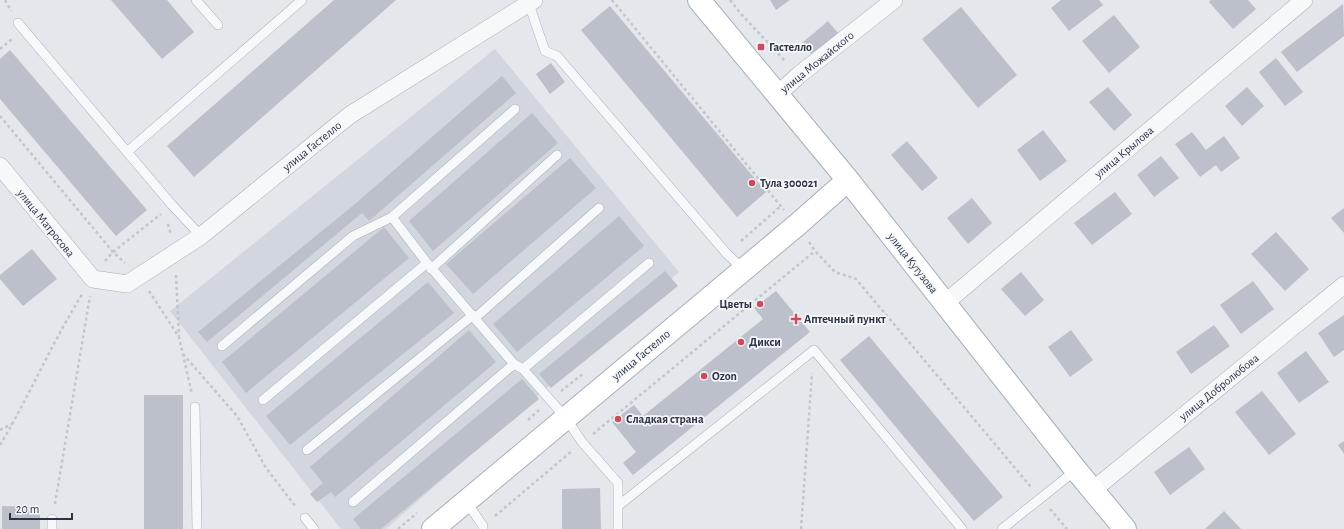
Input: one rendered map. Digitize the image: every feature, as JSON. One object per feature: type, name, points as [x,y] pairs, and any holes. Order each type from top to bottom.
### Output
[{"type":"main road","name":"улица Кутузова","points":[[699,0],[848,180],[1076,470],[1125,529]]},
{"type":"main road","name":"улица Гастелло","points":[[433,529],[744,270],[848,180]]},
{"type":"street","name":"улица Можайского","points":[[777,95],[799,74],[894,0]]},
{"type":"street","name":"улица Крылова","points":[[945,303],[1304,0]]},
{"type":"street","name":"улица Гастелло","points":[[93,279],[127,284],[140,277],[201,236],[350,115],[529,1]]},
{"type":"street","name":"улица Матросова","points":[[0,166],[93,279]]},
{"type":"street","name":"улица Добролюбова","points":[[1093,490],[1344,285]]},
{"type":"lane","points":[[196,0],[218,25]]},
{"type":"lane","points":[[127,152],[302,0]]},
{"type":"lane","points":[[529,1],[545,51],[557,56],[727,254],[744,270]]},
{"type":"lane","points":[[18,23],[172,205],[201,236]]},
{"type":"lane","points":[[222,346],[353,236],[392,217],[515,108]]},
{"type":"lane","points":[[263,400],[429,266],[557,155]]},
{"type":"lane","points":[[307,450],[474,316],[599,208]]},
{"type":"lane","points":[[392,217],[429,266],[474,316],[514,364],[523,369],[566,418],[582,442],[618,483],[618,529]]},
{"type":"lane","points":[[523,369],[649,263]]},
{"type":"lane","points":[[618,506],[814,350],[962,529]]},
{"type":"lane","points":[[353,502],[514,364]]},
{"type":"lane","points":[[195,407],[197,529]]},
{"type":"lane","points":[[1002,529],[1076,470]]},
{"type":"lane","points":[[466,501],[483,528]]},
{"type":"lane","points":[[304,518],[314,529]]},
{"type":"lane","points":[[52,519],[52,529]]},
{"type":"path","points":[[612,0],[797,225],[815,251],[835,272],[856,279],[1067,529]]},
{"type":"path","points":[[730,0],[740,14],[799,74]]},
{"type":"path","points":[[0,116],[113,252],[140,277],[179,337],[195,407]]},
{"type":"path","points":[[0,445],[13,423],[53,344],[73,309],[102,264],[113,252],[172,205]]},
{"type":"path","points":[[483,528],[582,442],[815,251]]},
{"type":"path","points":[[52,519],[93,279]]},
{"type":"path","points":[[801,529],[814,350]]},
{"type":"path","points":[[183,353],[237,416],[266,468],[304,518]]},
{"type":"path","points":[[0,430],[13,423]]},
{"type":"shaded area","points":[[495,49],[679,272],[386,529],[341,529],[170,311]]},
{"type":"building","points":[[111,0],[167,0],[194,32],[162,59]]},
{"type":"building","points":[[334,0],[396,0],[194,177],[167,146]]},
{"type":"building","points":[[770,0],[790,0],[776,10]]},
{"type":"building","points":[[1061,0],[1099,0],[1103,5],[1069,31],[1051,8]]},
{"type":"building","points":[[1211,0],[1248,0],[1256,9],[1233,29],[1209,2]]},
{"type":"building","points":[[1343,4],[1344,36],[1297,72],[1281,52]]},
{"type":"building","points":[[610,6],[766,192],[737,217],[581,30]]},
{"type":"building","points":[[961,7],[1017,75],[978,108],[922,39]]},
{"type":"building","points":[[1114,15],[1140,47],[1109,73],[1082,41]]},
{"type":"building","points":[[828,21],[838,33],[812,55],[802,43]]},
{"type":"building","points":[[10,50],[147,210],[116,236],[0,99],[0,59]]},
{"type":"building","points":[[1276,58],[1303,92],[1285,106],[1259,72]]},
{"type":"building","points":[[551,63],[565,82],[550,94],[536,74]]},
{"type":"building","points":[[502,76],[516,93],[369,221],[362,213],[207,342],[198,332],[355,204]]},
{"type":"building","points":[[1108,87],[1132,115],[1114,131],[1089,102]]},
{"type":"building","points":[[1247,87],[1264,106],[1242,126],[1225,106]]},
{"type":"building","points":[[532,113],[558,143],[433,251],[409,221]]},
{"type":"building","points":[[1043,130],[1067,161],[1040,181],[1017,150]]},
{"type":"building","points":[[1192,132],[1206,150],[1224,136],[1240,158],[1221,172],[1216,165],[1200,177],[1175,144]]},
{"type":"building","points":[[907,141],[938,178],[922,191],[891,155]]},
{"type":"building","points":[[1161,156],[1179,178],[1154,197],[1137,175]]},
{"type":"building","points":[[570,158],[596,188],[473,294],[446,264]]},
{"type":"building","points":[[1115,192],[1132,214],[1092,245],[1074,223]]},
{"type":"building","points":[[972,198],[992,223],[968,244],[947,218]]},
{"type":"building","points":[[1344,208],[1344,233],[1331,218]]},
{"type":"building","points":[[619,216],[644,246],[517,352],[493,324]]},
{"type":"building","points":[[384,227],[409,258],[246,393],[222,362]]},
{"type":"building","points":[[1276,232],[1309,269],[1285,291],[1251,254]]},
{"type":"building","points":[[32,249],[57,279],[23,306],[0,279],[0,275]]},
{"type":"building","points":[[665,271],[678,286],[551,388],[539,374]]},
{"type":"building","points":[[1021,272],[1044,300],[1025,316],[1001,289]]},
{"type":"building","points":[[1253,281],[1274,309],[1241,334],[1220,305]]},
{"type":"building","points":[[428,282],[454,313],[290,445],[266,416]]},
{"type":"building","points":[[776,291],[810,332],[633,475],[623,463],[636,452],[612,422],[634,405],[643,416],[763,319],[754,308]]},
{"type":"building","points":[[1344,315],[1344,350],[1334,357],[1318,333]]},
{"type":"building","points":[[1214,325],[1230,346],[1191,374],[1176,352]]},
{"type":"building","points":[[469,330],[496,362],[335,497],[331,492],[317,502],[310,494],[323,483],[310,467]]},
{"type":"building","points":[[1071,330],[1093,360],[1070,377],[1048,347]]},
{"type":"building","points":[[869,336],[1003,497],[974,521],[840,360]]},
{"type":"building","points":[[1306,351],[1329,382],[1299,403],[1277,373]]},
{"type":"building","points":[[522,379],[539,399],[381,529],[361,529],[353,519]]},
{"type":"building","points":[[1262,391],[1296,434],[1269,455],[1235,412]]},
{"type":"building","points":[[144,395],[183,395],[183,529],[144,529]]},
{"type":"building","points":[[1344,441],[1344,454],[1338,445]]},
{"type":"building","points":[[1189,447],[1205,469],[1170,495],[1154,472]]},
{"type":"building","points":[[600,488],[601,529],[562,529],[562,489]]},
{"type":"building","points":[[2,506],[40,507],[40,529],[2,529]]},
{"type":"building","points":[[1224,511],[1241,529],[1205,529]]},
{"type":"place","name":"Гастелло","points":[[761,47]]},
{"type":"place","name":"Тула 300021","points":[[752,183]]},
{"type":"place","name":"Цветы","points":[[760,304]]},
{"type":"place","name":"Аптечный пункт","points":[[796,319]]},
{"type":"place","name":"Дикси","points":[[741,342]]},
{"type":"place","name":"Ozon","points":[[704,376]]},
{"type":"place","name":"Сладкая страна","points":[[618,419]]}]
